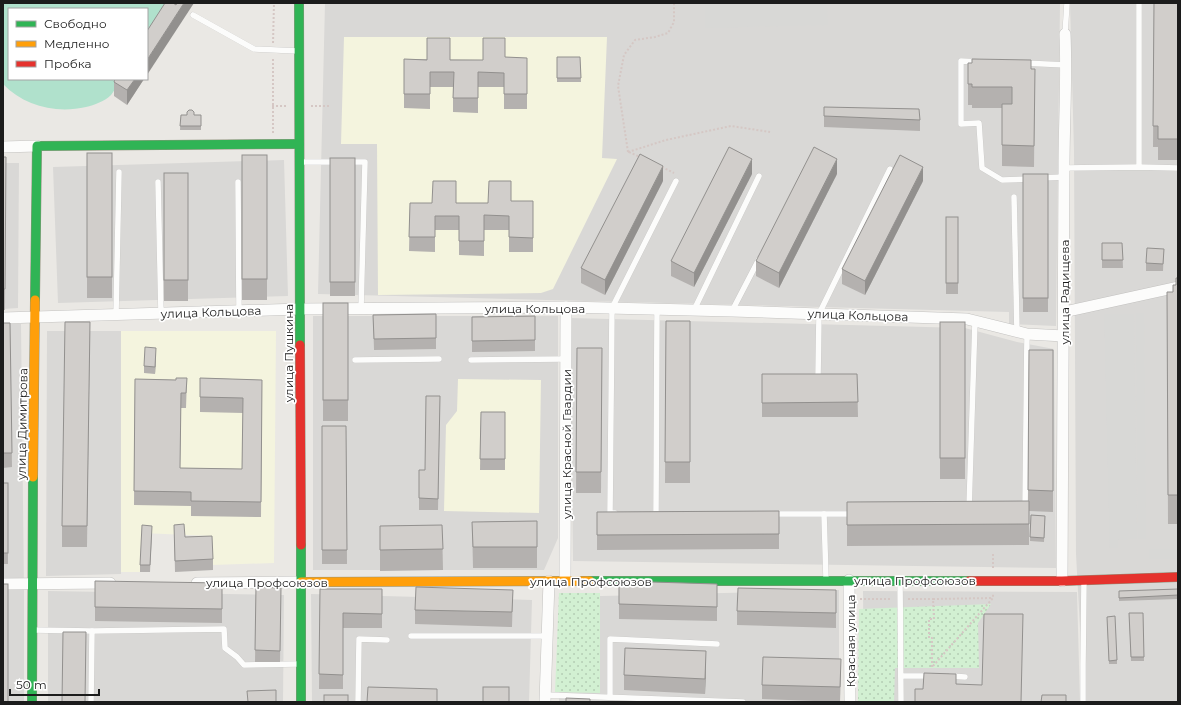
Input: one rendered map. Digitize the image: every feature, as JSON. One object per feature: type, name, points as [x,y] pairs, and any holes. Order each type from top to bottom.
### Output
[{"type":"main road","name":"улица Пушкина","points":[[299,3],[301,702]]},
{"type":"main road","points":[[37,146],[299,144]]},
{"type":"main road","name":"улица Димитрова","points":[[32,702],[31,584],[36,317],[37,146]]},
{"type":"main road","name":"улица Профсоюзов","points":[[301,582],[850,580],[1062,581],[1178,577]]},
{"type":"street","name":"улица Радищева","points":[[1062,581],[1065,34]]},
{"type":"street","points":[[3,147],[37,146]]},
{"type":"street","points":[[1064,312],[1178,287]]},
{"type":"street","name":"улица Кольцова","points":[[3,318],[300,309],[566,307],[967,319],[1022,333],[1064,336]]},
{"type":"street","name":"улица Красной Гвардии","points":[[565,581],[566,307]]},
{"type":"street","name":"Красная улица","points":[[850,580],[850,702]]},
{"type":"street","points":[[545,698],[549,581]]},
{"type":"street","name":"улица Профсоюзов","points":[[183,583],[301,582]]},
{"type":"street","points":[[3,584],[119,583]]},
{"type":"lane","name":"улица Радищева","points":[[1065,34],[1067,3]]},
{"type":"lane","points":[[1139,3],[1139,167]]},
{"type":"lane","points":[[193,15],[254,49],[299,51]]},
{"type":"lane","points":[[983,62],[961,61],[961,124],[979,123],[982,168],[1002,180],[1139,167],[1178,168]]},
{"type":"lane","points":[[1014,63],[1066,65]]},
{"type":"lane","points":[[299,162],[365,162],[361,309]]},
{"type":"lane","points":[[818,377],[819,314],[890,168]]},
{"type":"lane","points":[[116,315],[119,172]]},
{"type":"lane","points":[[694,310],[759,176]]},
{"type":"lane","points":[[618,513],[610,513],[612,308],[676,181]]},
{"type":"lane","points":[[158,182],[161,313]]},
{"type":"lane","points":[[238,182],[239,311]]},
{"type":"lane","points":[[1014,197],[1022,333],[1025,511],[1017,511]]},
{"type":"lane","points":[[732,311],[761,256]]},
{"type":"lane","points":[[656,514],[657,309]]},
{"type":"lane","points":[[969,512],[975,321]]},
{"type":"lane","points":[[472,360],[566,359]]},
{"type":"lane","points":[[355,360],[439,360]]},
{"type":"lane","points":[[962,512],[977,512]]},
{"type":"lane","points":[[649,514],[664,514]]},
{"type":"lane","points":[[768,514],[862,514]]},
{"type":"lane","points":[[824,514],[826,581]]},
{"type":"lane","points":[[900,580],[901,702]]},
{"type":"lane","points":[[1083,702],[1082,665],[1084,580]]},
{"type":"lane","points":[[31,630],[92,631],[224,629],[225,648],[237,657],[244,665],[301,664]]},
{"type":"lane","points":[[91,702],[92,631]]},
{"type":"lane","points":[[411,636],[547,636]]},
{"type":"lane","points":[[358,702],[359,639],[387,640]]},
{"type":"lane","points":[[610,697],[610,639],[717,644]]},
{"type":"lane","points":[[901,676],[939,676]]},
{"type":"lane","points":[[946,676],[965,677]]},
{"type":"lane","points":[[545,698],[610,697],[743,702]]},
{"type":"path","points":[[272,145],[274,3]]},
{"type":"path","points":[[628,152],[618,86],[624,55],[635,40],[655,37],[668,33],[674,22],[674,3]]},
{"type":"path","points":[[628,152],[666,140],[731,126],[770,132]]},
{"type":"path","points":[[628,152],[641,158]]},
{"type":"path","points":[[661,167],[680,176]]},
{"type":"path","points":[[932,666],[993,598],[993,554]]},
{"type":"path","points":[[850,599],[993,598]]},
{"type":"path","points":[[932,676],[932,638],[928,638],[929,619],[934,619],[933,599]]},
{"type":"shaded area","points":[[325,3],[1060,3],[1056,326],[1009,324],[1009,312],[318,294]]},
{"type":"shaded area","points":[[705,3],[827,3],[828,25],[705,28]]},
{"type":"shaded area","points":[[1070,3],[1178,3],[1178,702],[1084,702],[1076,554],[1074,151]]},
{"type":"shaded area","points":[[344,37],[607,37],[602,158],[617,159],[553,289],[541,293],[378,295],[377,144],[341,144]]},
{"type":"shaded area","points":[[284,160],[288,296],[58,303],[53,167]]},
{"type":"shaded area","points":[[3,163],[19,163],[18,308],[3,309]]},
{"type":"shaded area","points":[[1136,313],[1144,313],[1146,539],[1138,539]]},
{"type":"shaded area","points":[[1104,314],[1134,314],[1137,539],[1118,540],[1118,548],[1110,548]]},
{"type":"shaded area","points":[[313,316],[558,316],[558,538],[544,570],[313,570]]},
{"type":"shaded area","points":[[570,318],[965,328],[1017,342],[1054,349],[1056,568],[573,561]]},
{"type":"shaded area","points":[[3,324],[21,324],[24,702],[3,702]]},
{"type":"shaded area","points":[[47,331],[121,331],[121,574],[46,576]]},
{"type":"shaded area","points":[[121,331],[276,331],[274,563],[212,565],[210,536],[142,533],[140,572],[121,572]]},
{"type":"shaded area","points":[[458,379],[541,380],[539,513],[444,511],[446,425],[457,411]]},
{"type":"shaded area","points":[[1149,549],[1178,549],[1178,559],[1149,559]]},
{"type":"shaded area","points":[[839,590],[839,702],[559,702],[562,597]]},
{"type":"shaded area","points":[[48,591],[284,595],[283,702],[48,702]]},
{"type":"shaded area","points":[[863,591],[1077,592],[1080,702],[864,702]]},
{"type":"shaded area","points":[[311,594],[532,600],[529,702],[312,702]]},
{"type":"green space","points":[[3,3],[171,3],[148,38],[148,8],[8,8],[8,80],[120,80],[111,95],[103,101],[75,109],[52,109],[31,103],[11,92],[3,84]]},
{"type":"green space","points":[[559,593],[600,593],[600,693],[555,692]]},
{"type":"green space","points":[[991,604],[978,623],[979,668],[895,668],[894,702],[858,702],[859,609]]},
{"type":"building","points":[[165,3],[173,3],[176,5],[177,3],[184,3],[148,58],[148,29]]},
{"type":"building","points":[[1154,3],[1178,3],[1178,139],[1158,139],[1158,126],[1153,126]]},
{"type":"building","points":[[427,38],[450,38],[450,60],[483,60],[483,38],[505,38],[505,57],[527,58],[527,94],[504,94],[504,73],[478,72],[478,98],[453,98],[454,72],[430,72],[430,94],[404,94],[404,59],[427,60]]},
{"type":"building","points":[[557,57],[580,57],[581,78],[557,78]]},
{"type":"building","points":[[972,59],[1031,60],[1031,69],[1035,69],[1034,146],[1002,145],[1002,104],[1012,104],[1012,87],[972,87],[972,84],[968,84],[968,63],[972,63]]},
{"type":"building","points":[[115,80],[134,80],[127,90],[114,82]]},
{"type":"building","points":[[824,107],[919,109],[920,120],[824,116]]},
{"type":"building","points":[[189,110],[194,112],[194,115],[201,115],[201,126],[180,126],[181,115],[187,115]]},
{"type":"building","points":[[729,147],[752,159],[694,273],[671,261]]},
{"type":"building","points":[[814,147],[837,159],[779,273],[756,261]]},
{"type":"building","points":[[87,153],[112,153],[112,277],[87,277]]},
{"type":"building","points":[[640,154],[663,166],[605,280],[581,268]]},
{"type":"building","points":[[242,155],[267,155],[267,279],[242,279]]},
{"type":"building","points":[[900,155],[923,167],[865,281],[842,269]]},
{"type":"building","points":[[3,157],[6,157],[5,289],[3,289]]},
{"type":"building","points":[[330,158],[355,158],[355,282],[330,282]]},
{"type":"building","points":[[164,173],[188,173],[188,280],[164,280]]},
{"type":"building","points":[[1023,174],[1048,174],[1048,298],[1023,298]]},
{"type":"building","points":[[433,181],[456,181],[456,203],[488,203],[489,181],[511,181],[511,201],[533,201],[533,238],[509,237],[509,216],[484,215],[484,241],[459,241],[459,216],[435,216],[435,237],[409,237],[410,203],[432,203]]},
{"type":"building","points":[[946,217],[958,217],[958,283],[946,283]]},
{"type":"building","points":[[1102,243],[1122,243],[1123,260],[1102,260]]},
{"type":"building","points":[[1147,248],[1164,249],[1163,264],[1146,263]]},
{"type":"building","points":[[1176,278],[1178,278],[1178,495],[1168,495],[1167,292],[1173,292],[1173,285],[1176,285]]},
{"type":"building","points":[[323,303],[348,303],[348,400],[323,400]]},
{"type":"building","points":[[436,314],[436,338],[374,339],[373,315]]},
{"type":"building","points":[[535,316],[535,340],[472,341],[472,317]]},
{"type":"building","points":[[666,321],[690,321],[690,462],[665,462]]},
{"type":"building","points":[[65,322],[90,322],[87,526],[62,526]]},
{"type":"building","points":[[940,322],[965,322],[965,458],[940,458]]},
{"type":"building","points":[[3,323],[10,323],[12,453],[3,453]]},
{"type":"building","points":[[145,347],[156,348],[155,367],[144,366]]},
{"type":"building","points":[[577,348],[602,348],[601,472],[576,472]]},
{"type":"building","points":[[1029,350],[1053,350],[1053,491],[1028,490]]},
{"type":"building","points":[[762,374],[857,374],[858,402],[762,403]]},
{"type":"building","points":[[176,378],[187,378],[186,393],[181,393],[180,468],[242,469],[243,398],[200,397],[200,378],[262,380],[261,502],[191,501],[191,492],[134,491],[135,379],[176,380]]},
{"type":"building","points":[[426,396],[440,396],[438,499],[419,498],[419,470],[425,470]]},
{"type":"building","points":[[481,412],[505,412],[505,459],[480,459]]},
{"type":"building","points":[[322,426],[346,426],[347,550],[322,550]]},
{"type":"building","points":[[3,483],[8,483],[8,553],[3,553]]},
{"type":"building","points":[[1029,501],[1029,524],[847,525],[847,502]]},
{"type":"building","points":[[779,511],[779,534],[597,535],[597,512]]},
{"type":"building","points":[[1031,515],[1045,516],[1044,538],[1030,537]]},
{"type":"building","points":[[537,521],[537,547],[473,547],[472,522]]},
{"type":"building","points":[[184,524],[185,537],[212,536],[213,559],[175,561],[174,525]]},
{"type":"building","points":[[142,525],[152,526],[150,565],[140,565]]},
{"type":"building","points":[[442,525],[443,549],[380,550],[380,526]]},
{"type":"building","points":[[95,581],[222,583],[222,609],[95,607]]},
{"type":"building","points":[[619,581],[717,584],[717,607],[619,604]]},
{"type":"building","points":[[3,584],[8,584],[8,702],[3,702]]},
{"type":"building","points":[[256,587],[281,588],[280,651],[255,650]]},
{"type":"building","points":[[416,587],[513,590],[512,612],[415,610]]},
{"type":"building","points":[[738,588],[836,590],[836,613],[737,611]]},
{"type":"building","points":[[320,589],[382,589],[382,614],[343,613],[343,675],[319,674]]},
{"type":"building","points":[[1178,589],[1178,595],[1119,598],[1119,591]]},
{"type":"building","points":[[1129,613],[1143,613],[1144,657],[1131,657]]},
{"type":"building","points":[[984,614],[1023,614],[1021,702],[915,702],[915,689],[923,689],[924,673],[956,674],[956,684],[982,685]]},
{"type":"building","points":[[1115,616],[1117,660],[1109,661],[1107,617]]},
{"type":"building","points":[[63,632],[86,632],[85,702],[62,702]]},
{"type":"building","points":[[625,648],[706,651],[705,679],[624,675]]},
{"type":"building","points":[[763,657],[841,659],[840,687],[762,685]]},
{"type":"building","points":[[368,687],[437,689],[437,702],[367,702]]},
{"type":"building","points":[[483,687],[509,687],[509,702],[483,702]]},
{"type":"building","points":[[276,690],[276,702],[248,702],[247,691]]},
{"type":"building","points":[[324,695],[348,695],[348,702],[324,702]]},
{"type":"building","points":[[1042,695],[1066,695],[1066,702],[1041,702]]},
{"type":"building","points":[[566,698],[590,699],[590,702],[566,702]]},
{"type":"traffic: fast","points":[[299,3],[300,345]]},
{"type":"traffic: fast","points":[[35,300],[37,146],[299,144]]},
{"type":"traffic: fast","points":[[32,702],[33,477]]},
{"type":"traffic: fast","points":[[301,545],[301,702]]},
{"type":"traffic: fast","points":[[590,581],[969,581]]},
{"type":"traffic: slow","points":[[33,477],[35,300]]},
{"type":"traffic: slow","points":[[301,582],[590,581]]},
{"type":"traffic: jam","points":[[300,345],[301,545]]},
{"type":"traffic: jam","points":[[969,581],[1062,581],[1178,577]]}]
